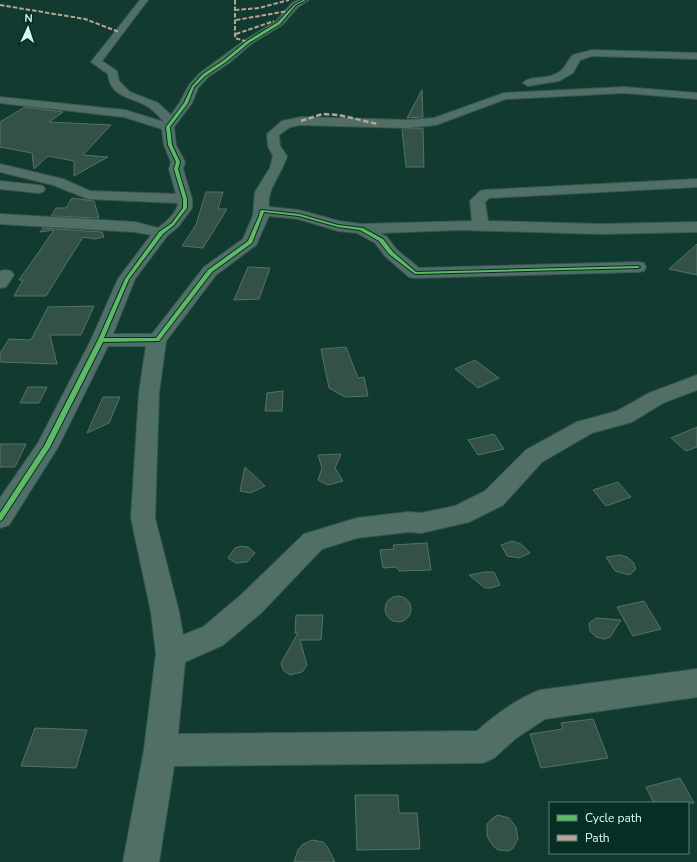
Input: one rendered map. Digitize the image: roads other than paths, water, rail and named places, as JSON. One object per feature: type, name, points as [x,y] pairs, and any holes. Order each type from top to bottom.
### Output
[{"type":"street","points":[[0,518],[47,447],[101,340],[128,279],[162,234],[173,224],[185,208],[185,199],[176,169],[178,162],[170,144],[169,124],[154,105],[126,94],[114,82],[113,73],[96,62],[144,0]]},
{"type":"street","points":[[169,124],[186,103],[193,87],[204,75],[248,42],[278,23],[295,5],[305,0]]},
{"type":"street","points":[[518,84],[555,79],[569,71],[572,61],[577,56],[592,53],[697,56]]},
{"type":"street","points":[[141,862],[160,750],[171,654],[165,612],[143,518],[149,393],[157,340],[210,271],[250,242],[261,216],[262,211],[260,204],[263,188],[276,169],[280,156],[274,146],[273,134],[286,124],[301,121],[408,124],[436,121],[504,96],[624,90],[697,96]]},
{"type":"street","points":[[0,100],[126,114],[169,124]]},
{"type":"street","points":[[436,121],[460,102]]},
{"type":"street","points":[[0,168],[58,182],[88,195]]},
{"type":"street","points":[[481,226],[477,201],[484,194],[697,183]]},
{"type":"street","points":[[0,185],[34,188],[60,195],[185,199]]},
{"type":"street","points":[[262,211],[299,215],[338,226],[361,229],[481,226],[600,230],[697,227]]},
{"type":"street","points":[[0,219],[135,228],[162,234]]},
{"type":"street","points":[[361,229],[381,240],[391,253],[415,274],[638,267]]},
{"type":"street","points":[[0,275],[5,275],[0,283]]},
{"type":"street","points":[[101,340],[157,340]]},
{"type":"street","points":[[171,654],[213,636],[251,604],[313,541],[357,528],[408,522],[421,523],[460,515],[494,498],[534,456],[540,452],[585,427],[624,417],[656,398],[697,382]]},
{"type":"street","points":[[160,750],[483,747],[504,728],[540,705],[697,683]]}]
